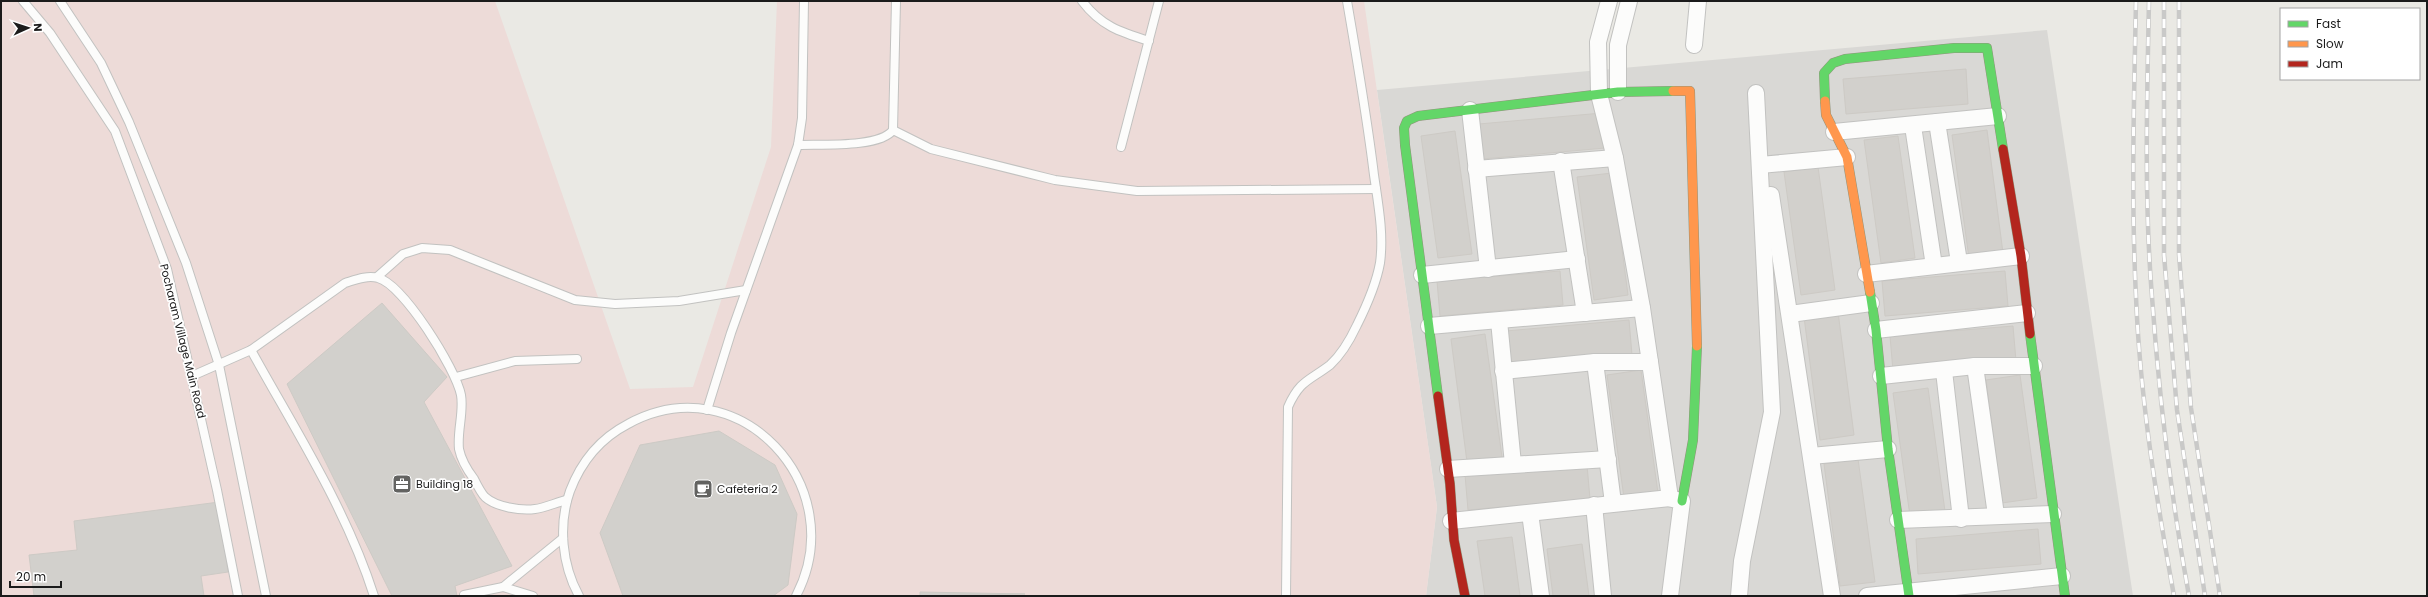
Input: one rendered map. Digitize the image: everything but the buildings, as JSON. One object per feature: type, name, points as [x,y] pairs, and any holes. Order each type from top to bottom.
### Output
[{"type":"street","points":[[1609,1],[1598,42],[1599,94],[1615,158],[1642,308],[1650,362],[1676,499]]},
{"type":"street","points":[[1618,92],[1618,45],[1629,1]]},
{"type":"street","points":[[1694,45],[1698,1]]},
{"type":"street","points":[[1909,594],[1888,449],[1876,330],[1847,157],[1826,115],[1823,87],[1824,73],[1833,62],[1845,59],[1954,48],[1987,48],[2021,256],[2053,514],[2065,596]]},
{"type":"street","points":[[1465,596],[1456,563],[1451,521],[1448,469],[1404,128],[1407,121],[1418,116],[1599,94],[1618,92],[1690,91],[1697,358],[1693,440],[1676,499],[1670,596]]},
{"type":"street","points":[[1739,596],[1742,561],[1772,412],[1756,93]]},
{"type":"street","points":[[1470,110],[1488,269]]},
{"type":"street","points":[[1834,132],[1913,126],[1998,116]]},
{"type":"street","points":[[1937,122],[1959,262]]},
{"type":"street","points":[[1913,126],[1934,266]]},
{"type":"street","points":[[1760,165],[1847,157]]},
{"type":"street","points":[[1476,169],[1615,158]]},
{"type":"street","points":[[1562,161],[1585,313]]},
{"type":"street","points":[[1771,195],[1832,596]]},
{"type":"street","points":[[1866,274],[2021,256]]},
{"type":"street","points":[[1422,275],[1576,259]]},
{"type":"street","points":[[1790,314],[1871,303]]},
{"type":"street","points":[[1429,326],[1642,308]]},
{"type":"street","points":[[1876,330],[2027,313]]},
{"type":"street","points":[[1499,321],[1513,464]]},
{"type":"street","points":[[1503,371],[1595,362],[1650,362]]},
{"type":"street","points":[[1595,362],[1613,503]]},
{"type":"street","points":[[1881,376],[1944,371],[1975,366],[2034,366]]},
{"type":"street","points":[[1975,366],[1996,514]]},
{"type":"street","points":[[1944,371],[1961,519]]},
{"type":"street","points":[[1811,456],[1888,449]]},
{"type":"street","points":[[1448,469],[1608,459]]},
{"type":"street","points":[[1451,521],[1613,503],[1676,499]]},
{"type":"street","points":[[1594,505],[1603,596]]},
{"type":"street","points":[[1530,513],[1541,596]]},
{"type":"street","points":[[1898,520],[1961,519],[1996,514],[2053,514]]},
{"type":"street","points":[[1867,596],[1909,594],[2062,576]]},
{"type":"lane","name":"Pocharam Village Main Road","points":[[23,1],[50,33],[115,131],[167,269],[192,376],[238,596]]},
{"type":"lane","name":"Pocharam Village Main Road","points":[[60,1],[101,63],[129,122],[186,263],[219,364],[266,596]]},
{"type":"lane","points":[[707,410],[746,290],[798,145],[802,118],[804,1]]},
{"type":"lane","points":[[798,145],[856,143],[889,136],[893,130],[896,1]]},
{"type":"lane","points":[[1082,1],[1089,11],[1109,27],[1149,41]]},
{"type":"lane","points":[[1121,147],[1159,1]]},
{"type":"lane","points":[[1286,596],[1288,407],[1295,393],[1303,382],[1330,364],[1349,342],[1371,294],[1380,262],[1381,238],[1367,113],[1347,1]]},
{"type":"lane","points":[[893,130],[931,149],[1055,180],[1137,191],[1376,188]]},
{"type":"lane","points":[[378,278],[403,254],[422,248],[450,250],[575,300],[615,304],[679,301],[746,290]]},
{"type":"lane","points":[[192,376],[251,350],[345,283],[362,278],[378,278],[396,291],[430,333],[456,377],[461,396],[458,435],[460,452],[469,472],[486,498],[499,504],[516,508],[536,509],[567,500]]},
{"type":"lane","points":[[251,350],[330,490],[364,564],[372,596]]},
{"type":"lane","points":[[456,377],[515,361],[577,359]]},
{"type":"lane","points":[[576,596],[570,577],[563,538],[567,500],[582,466],[593,452],[620,428],[654,413],[671,409],[707,410],[742,421],[758,430],[785,456],[801,482],[809,505],[812,542],[804,578],[796,596]]},
{"type":"lane","points":[[464,595],[502,587],[563,538]]},
{"type":"lane","points":[[502,587],[533,596]]},
{"type":"shaded area","points":[[1,1],[495,1],[630,389],[693,387],[771,147],[777,1],[1364,1],[1437,507],[1426,596],[1,596]]},
{"type":"shaded area","points":[[2047,30],[2133,596],[1426,596],[1437,507],[1377,90]]},
{"type":"railway","points":[[2136,1],[2133,186],[2134,260],[2138,334],[2150,447],[2174,596]]},
{"type":"railway","points":[[2149,1],[2147,149],[2149,260],[2166,447],[2189,596]]},
{"type":"railway","points":[[2164,1],[2164,255],[2177,410],[2205,596]]},
{"type":"railway","points":[[2179,1],[2179,254],[2191,408],[2220,596]]},
{"type":"traffic: fast","points":[[1825,101],[1824,73],[1833,63],[1845,59],[1954,48],[1987,48],[2003,149]]},
{"type":"traffic: fast","points":[[1438,396],[1405,145],[1404,128],[1407,121],[1418,116],[1618,92],[1673,91]]},
{"type":"traffic: fast","points":[[1870,292],[1876,330],[1888,449],[1909,596]]},
{"type":"traffic: fast","points":[[2030,334],[2065,596]]},
{"type":"traffic: fast","points":[[1682,501],[1693,440],[1697,346]]},
{"type":"traffic: slow","points":[[1673,91],[1690,91],[1697,346]]},
{"type":"traffic: slow","points":[[1825,101],[1826,115],[1847,157],[1870,292]]},
{"type":"traffic: jam","points":[[2003,149],[2021,256],[2030,334]]},
{"type":"traffic: jam","points":[[1438,396],[1450,484],[1454,540],[1465,596]]},
{"type":"place","name":"Building 18","points":[[402,484]]},
{"type":"place","name":"Cafeteria 2","points":[[703,489]]}]
